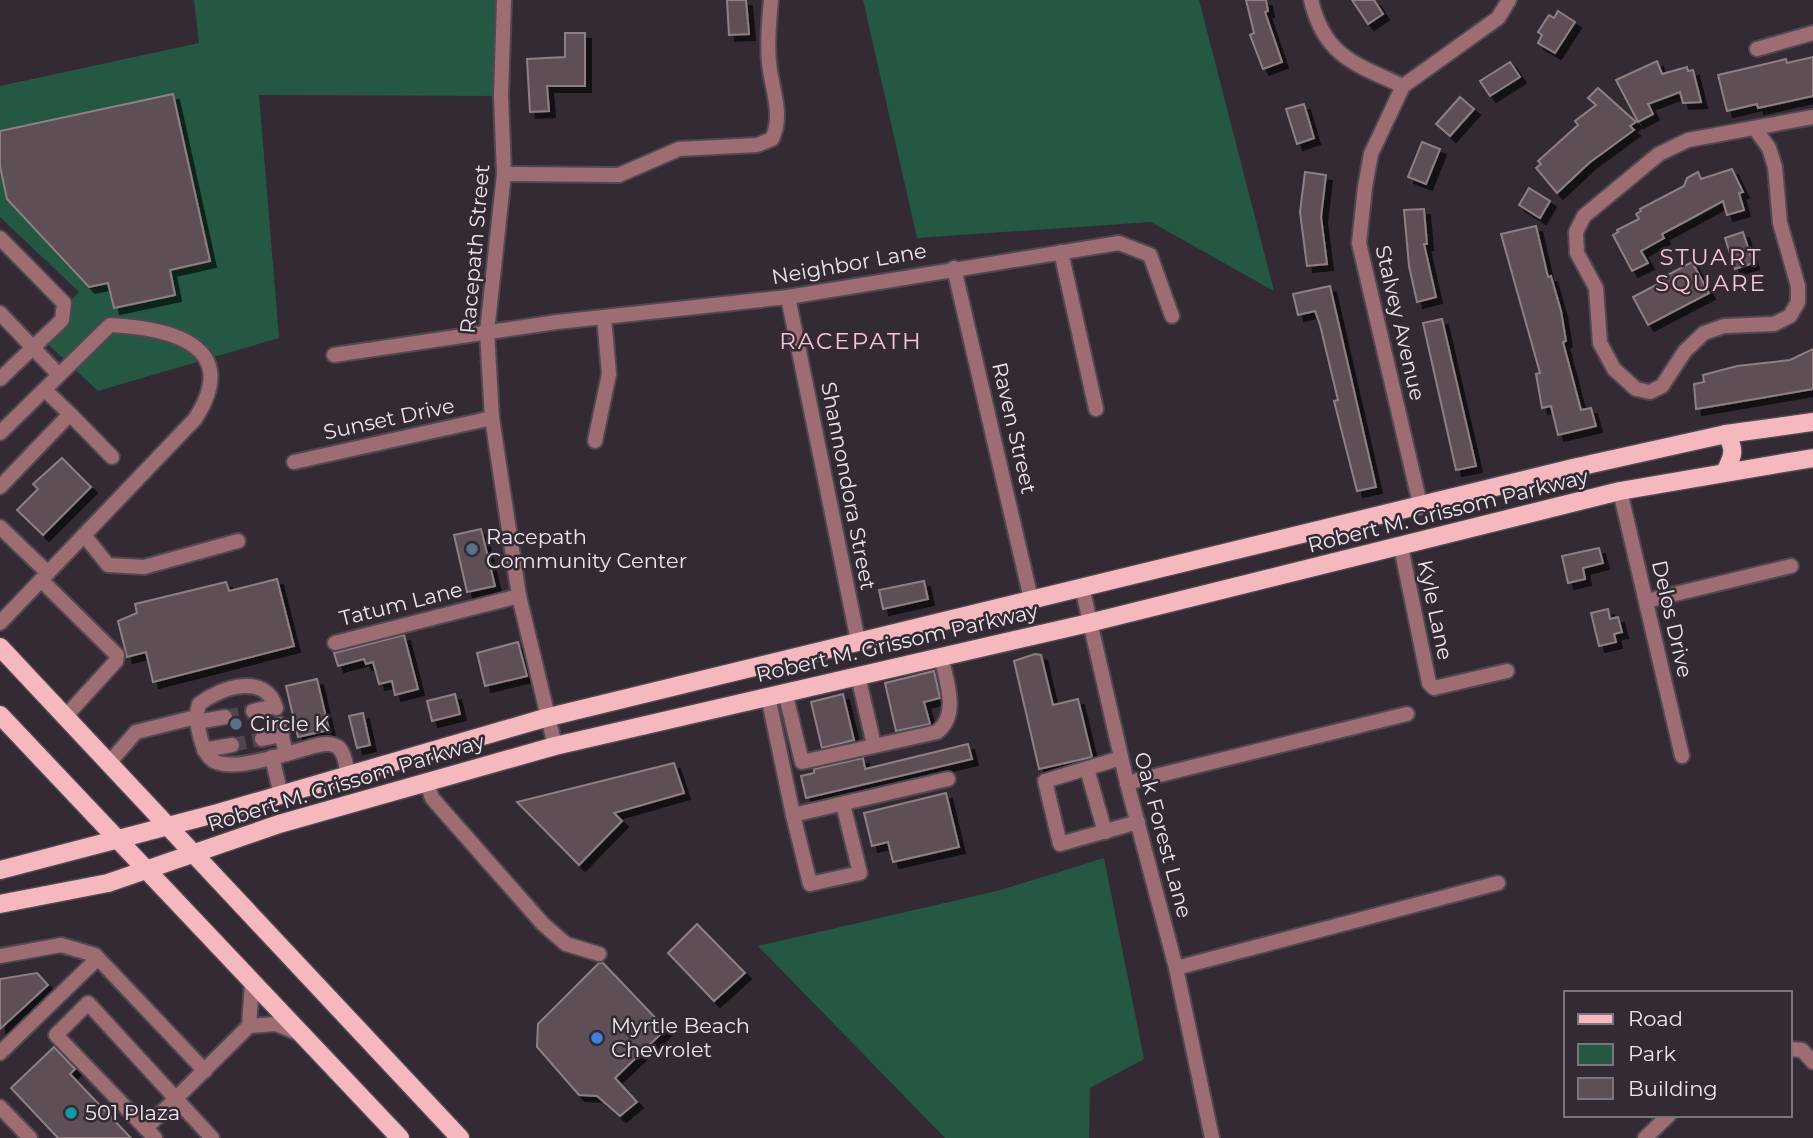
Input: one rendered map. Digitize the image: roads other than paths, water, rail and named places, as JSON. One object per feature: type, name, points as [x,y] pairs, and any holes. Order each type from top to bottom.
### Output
[{"type":"main road","name":"Robert M. Grissom Parkway","points":[[0,870],[281,795],[548,717],[1420,504],[1726,434],[1813,422]]},
{"type":"main road","points":[[1725,472],[1734,456],[1733,446],[1726,434]]},
{"type":"main road","name":"Robert M. Grissom Parkway","points":[[0,904],[76,890],[146,871],[193,853],[426,781],[555,747],[1089,623],[1620,491],[1813,458]]},
{"type":"main road","points":[[0,647],[460,1138]]},
{"type":"main road","points":[[0,715],[251,984],[400,1138]]},
{"type":"street","name":"Racepath Street","points":[[504,0],[501,96],[504,174],[487,332],[492,418],[519,596],[555,747]]},
{"type":"street","points":[[504,174],[620,175],[679,149],[757,145],[772,139],[777,129],[776,99],[769,63],[771,0]]},
{"type":"street","points":[[1311,0],[1317,26],[1346,60],[1403,86]]},
{"type":"street","name":"Stalvey Avenue","points":[[1420,504],[1359,243],[1371,154],[1403,86],[1498,18],[1509,0]]},
{"type":"street","points":[[1757,49],[1813,33]]},
{"type":"street","points":[[1756,130],[1769,148],[1775,167],[1780,223],[1798,286],[1798,302],[1790,316],[1774,324],[1724,326],[1704,333],[1685,351],[1662,386],[1650,392],[1636,389],[1614,369],[1600,343],[1596,288],[1577,253],[1576,232],[1584,216],[1659,154],[1688,140],[1756,130],[1813,117]]},
{"type":"street","points":[[0,238],[64,303],[62,320],[0,379]]},
{"type":"street","name":"Neighbor Lane","points":[[334,355],[604,317],[788,298],[954,268],[1119,243],[1143,250],[1150,255],[1172,316]]},
{"type":"street","points":[[1060,252],[1096,409]]},
{"type":"street","name":"Raven Street","points":[[954,268],[1031,599]]},
{"type":"street","name":"Shannondora Street","points":[[788,298],[858,641]]},
{"type":"street","points":[[0,313],[60,375]]},
{"type":"street","points":[[596,442],[609,374],[604,317]]},
{"type":"street","points":[[0,433],[110,325],[144,327],[172,333],[202,352],[212,374],[206,401],[195,419],[0,623]]},
{"type":"street","points":[[45,390],[111,457]]},
{"type":"street","points":[[0,487],[70,414]]},
{"type":"street","name":"Sunset Drive","points":[[294,462],[492,418]]},
{"type":"street","name":"Delos Drive","points":[[1620,491],[1682,756]]},
{"type":"street","points":[[0,527],[117,655],[116,661],[65,717]]},
{"type":"street","points":[[84,535],[108,565],[144,567],[238,541]]},
{"type":"street","name":"Kyle Lane","points":[[1401,547],[1429,683],[1434,688],[1507,671]]},
{"type":"street","points":[[1646,601],[1791,566]]},
{"type":"street","name":"Oak Forest Lane","points":[[1082,587],[1127,783],[1176,968],[1200,1094],[1212,1138]]},
{"type":"street","name":"Tatum Lane","points":[[335,643],[519,596]]},
{"type":"street","points":[[777,694],[802,762],[937,732],[946,725],[950,697],[941,656]]},
{"type":"street","points":[[858,676],[874,745]]},
{"type":"street","points":[[253,711],[275,707],[272,695],[265,688],[250,685],[211,695],[199,704],[197,720],[204,750],[212,761],[229,765],[325,744],[337,746],[342,752],[348,775]]},
{"type":"street","points":[[777,694],[793,815],[810,884],[860,873],[844,804]]},
{"type":"street","points":[[1127,783],[1407,714]]},
{"type":"street","points":[[109,763],[136,733],[225,717]]},
{"type":"street","points":[[262,739],[280,730],[281,795]]},
{"type":"street","points":[[204,750],[232,745]]},
{"type":"street","points":[[1121,758],[1045,781],[1060,844],[1138,822]]},
{"type":"street","points":[[1087,769],[1105,832]]},
{"type":"street","points":[[793,815],[948,779]]},
{"type":"street","points":[[426,781],[432,798],[543,924],[566,944],[599,954]]},
{"type":"street","points":[[1176,968],[1498,883]]},
{"type":"street","points":[[0,956],[61,945],[98,958],[205,1071]]},
{"type":"street","points":[[0,1053],[98,958]]},
{"type":"street","points":[[249,1026],[251,984]]},
{"type":"street","points":[[212,1138],[176,1099],[88,1003],[56,1035],[150,1133],[176,1099],[249,1026],[276,1024],[300,1034]]},
{"type":"street","points":[[1792,1049],[1802,1050],[1813,1062]]},
{"type":"street","name":"Oak Forest Lane","points":[[1200,1094],[1202,1138]]},
{"type":"street","points":[[0,1107],[30,1138]]},
{"type":"street","points":[[1645,1138],[1667,1117]]},
{"type":"tunnel","points":[[225,717],[253,711]]},
{"type":"tunnel","points":[[232,745],[262,739]]},
{"type":"place","name":"Racepath Community Center","points":[[472,549]]},
{"type":"place","name":"Circle K","points":[[236,724]]},
{"type":"place","name":"Myrtle Beach Chevrolet","points":[[597,1038]]},
{"type":"place","name":"501 Plaza","points":[[71,1113]]},
{"type":"district","name":"STUART SQUARE","points":[[1711,270]]},
{"type":"district","name":"RACEPATH","points":[[851,341]]}]
